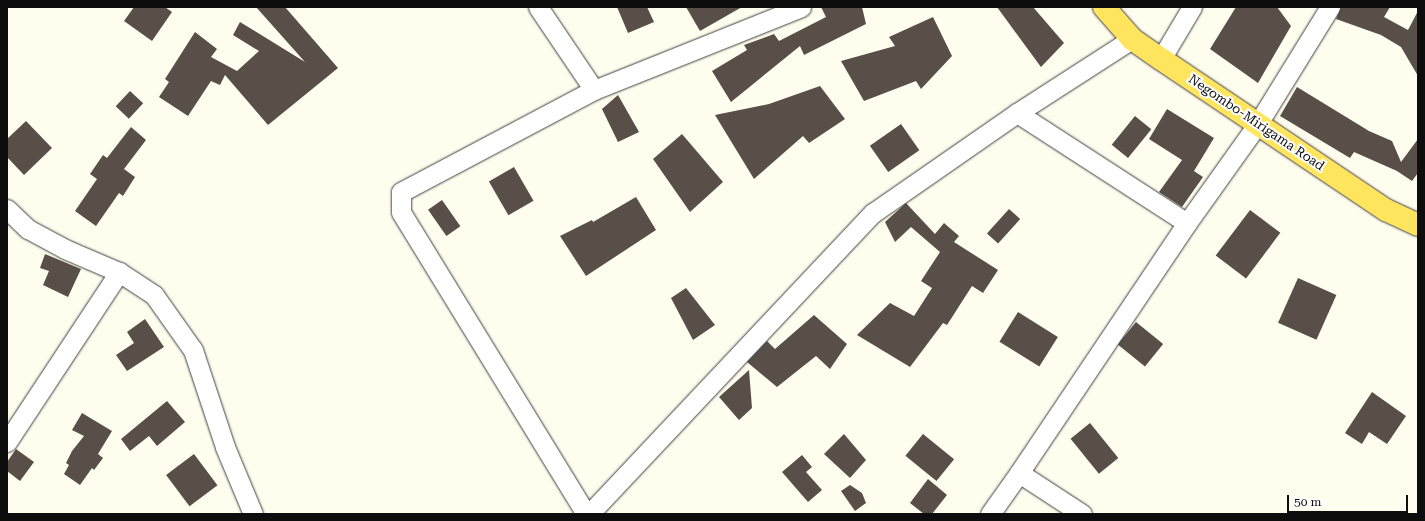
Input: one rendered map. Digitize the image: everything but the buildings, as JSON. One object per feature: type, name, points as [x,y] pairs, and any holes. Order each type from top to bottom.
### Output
[{"type":"main road","name":"Negombo-Mirigama Road","points":[[1104,7],[1132,39],[1257,125],[1386,210],[1418,225]]},
{"type":"street","points":[[538,7],[594,90]]},
{"type":"street","points":[[586,514],[401,212],[401,192],[594,90],[801,7]]},
{"type":"street","points":[[1161,59],[1192,7]]},
{"type":"street","points":[[990,514],[1187,223],[1257,125],[1330,7]]},
{"type":"street","points":[[589,514],[873,213],[1017,113],[1132,39]]},
{"type":"street","points":[[1017,113],[1187,223]]},
{"type":"street","points":[[7,209],[28,229],[64,249],[119,272],[154,295],[194,350],[225,447],[250,513]]},
{"type":"street","points":[[7,442],[119,272]]},
{"type":"street","points":[[1019,473],[1082,514]]}]
